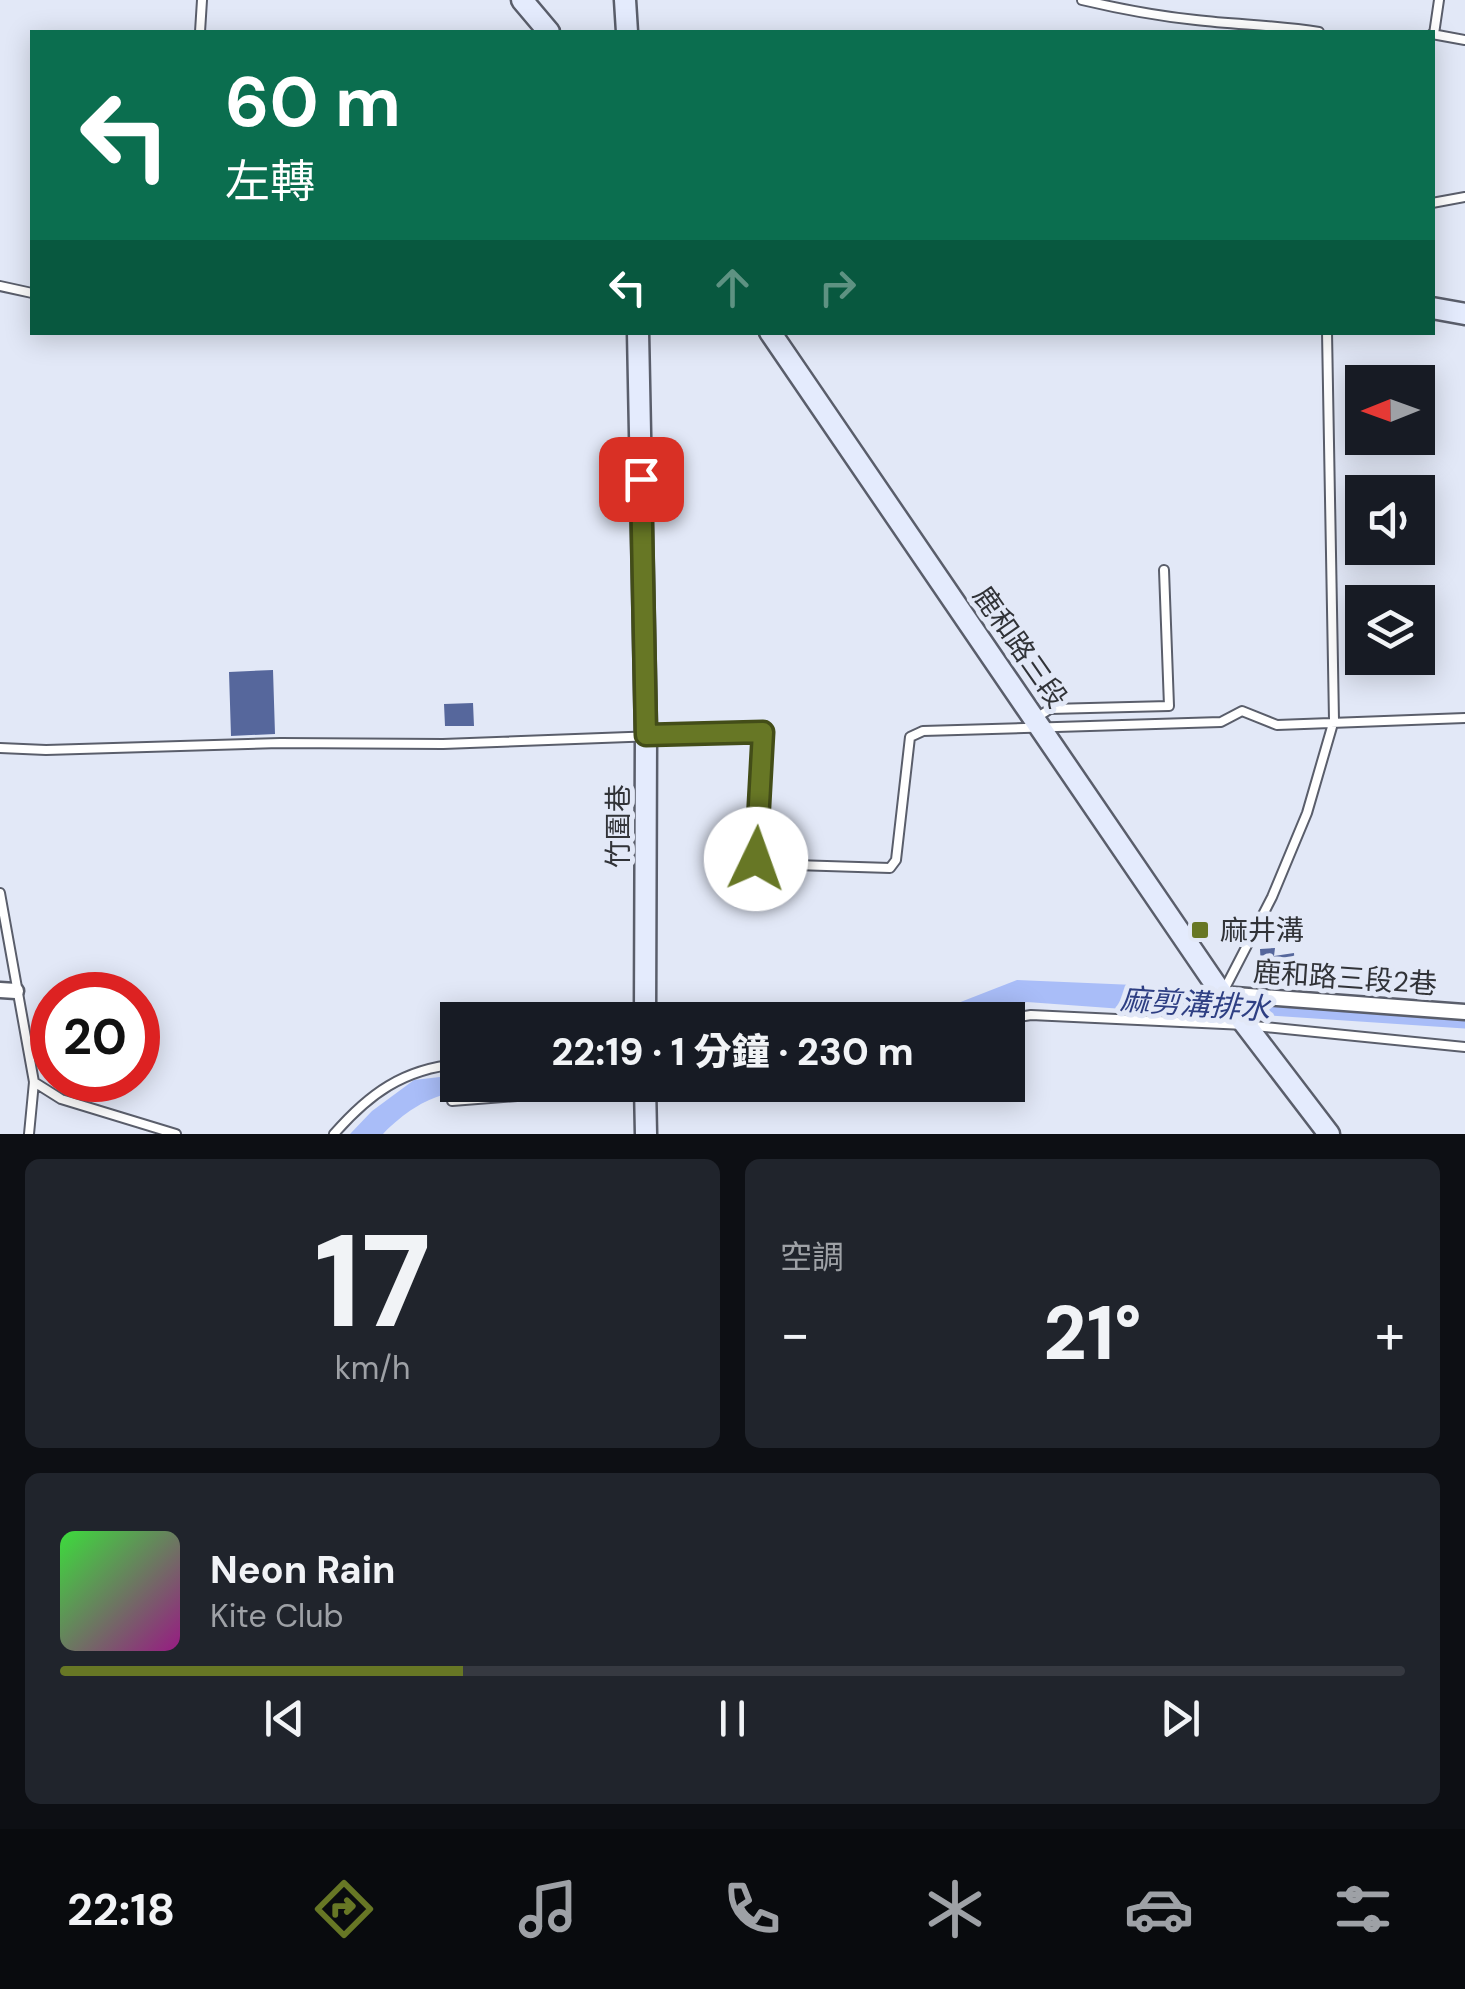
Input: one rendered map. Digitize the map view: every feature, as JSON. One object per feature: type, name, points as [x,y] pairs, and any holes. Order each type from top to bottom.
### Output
[{"type":"main road","points":[[522,0],[547,30]]},
{"type":"main road","points":[[626,0],[628,30]]},
{"type":"main road","points":[[1435,309],[1465,314]]},
{"type":"main road","name":"竹圍巷","points":[[638,335],[646,735],[645,1002]]},
{"type":"main road","name":"鹿和路三段","points":[[772,335],[1222,994],[1330,1134]]},
{"type":"main road","points":[[646,1102],[646,1134]]},
{"type":"street","points":[[0,990],[16,990]]},
{"type":"street","name":"鹿和路三段2巷","points":[[1222,994],[1465,1012]]},
{"type":"lane","points":[[200,30],[202,0]]},
{"type":"lane","points":[[1082,0],[1132,12],[1308,30]]},
{"type":"lane","points":[[1434,30],[1439,0]]},
{"type":"lane","points":[[1435,34],[1465,40]]},
{"type":"lane","points":[[1435,203],[1465,198]]},
{"type":"lane","points":[[0,286],[30,293]]},
{"type":"lane","points":[[1222,994],[1272,897],[1307,813],[1334,720],[1327,335]]},
{"type":"lane","points":[[1040,723],[1050,709],[1169,706],[1164,570]]},
{"type":"lane","points":[[0,748],[443,744],[763,732],[756,859],[764,864],[890,868],[896,860],[910,737],[924,730],[1040,723],[1221,722],[1242,711],[1277,724],[1465,718]]},
{"type":"lane","points":[[0,893],[30,1062]]},
{"type":"lane","points":[[1025,1016],[1245,1025],[1465,1047]]},
{"type":"lane","points":[[334,1134],[371,1095],[402,1076],[440,1066]]},
{"type":"lane","points":[[29,1134],[32,1102]]},
{"type":"lane","points":[[71,1102],[176,1134]]},
{"type":"water","points":[[1017,980],[1205,988],[1219,1016],[1027,1002],[961,1002]]},
{"type":"water","points":[[440,1077],[440,1096],[417,1107],[383,1134],[350,1134],[372,1111],[414,1080]]},
{"type":"building","points":[[273,670],[275,734],[231,736],[229,672]]},
{"type":"building","points":[[473,703],[474,726],[445,726],[444,704]]},
{"type":"building","points":[[1275,948],[1274,956],[1294,953],[1296,981],[1280,984],[1278,978],[1262,985],[1260,949]]},
{"type":"waterway","name":"麻剪溝排水","points":[[1195,1003],[1465,1021]]},
{"type":"place","name":"麻井溝","points":[[1200,930]]},
{"type":"route","points":[[641,479],[646,735],[763,732],[756,859]]}]
